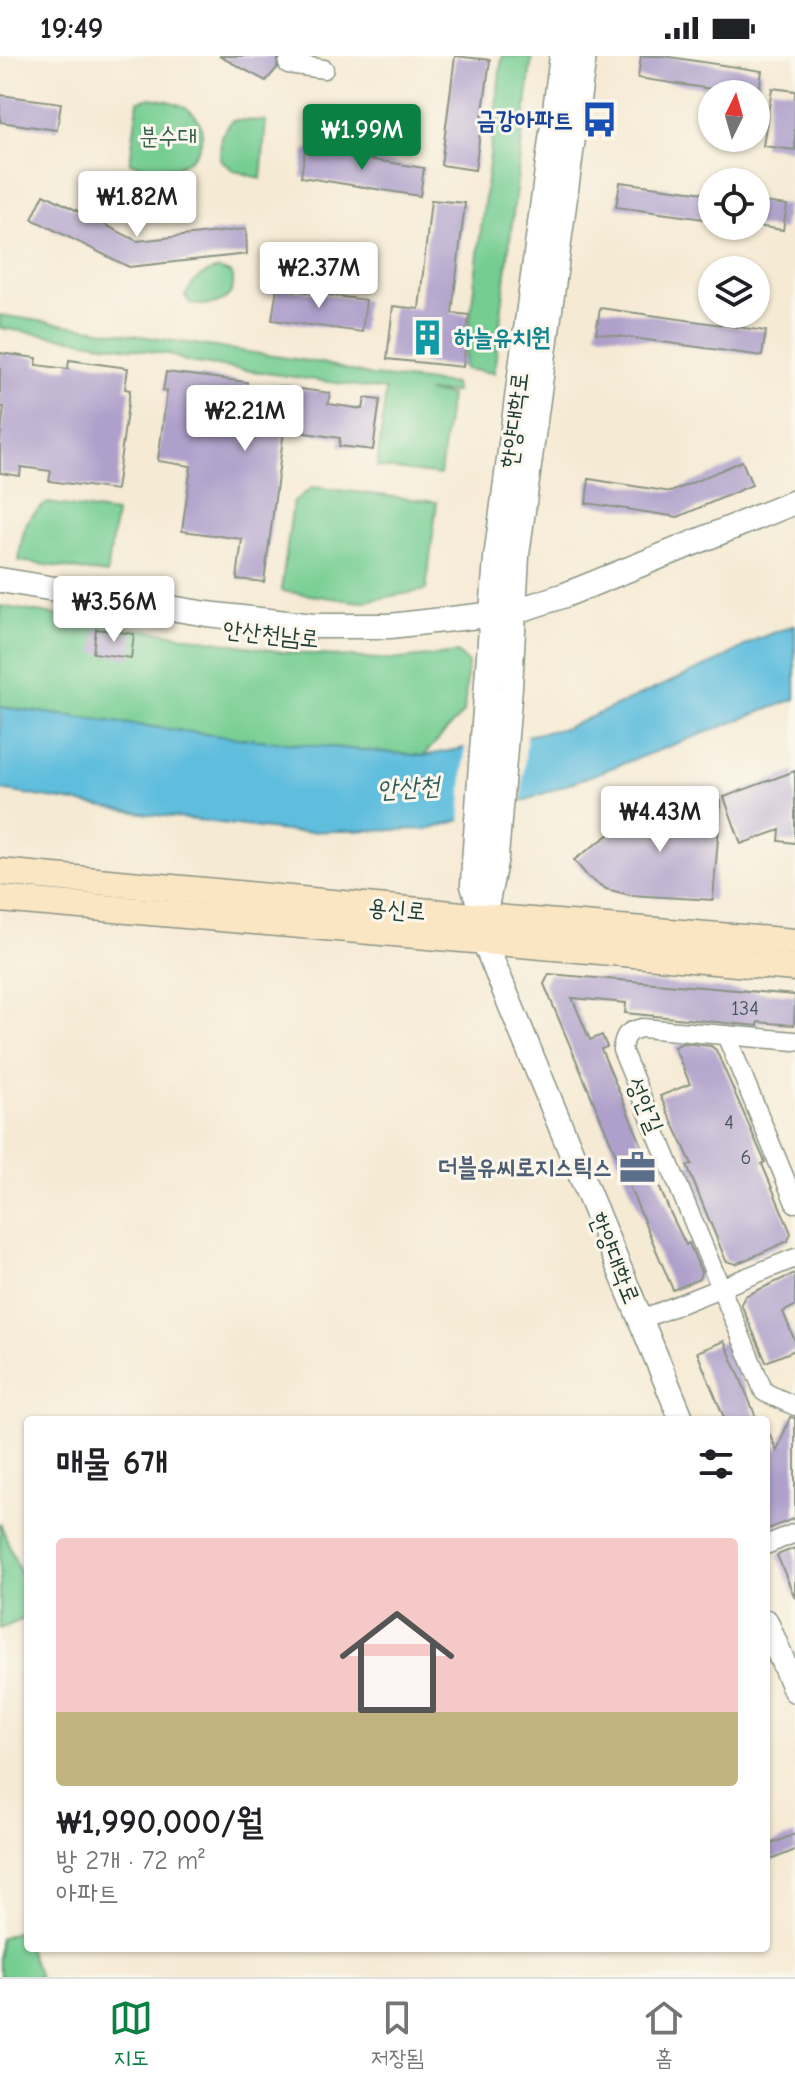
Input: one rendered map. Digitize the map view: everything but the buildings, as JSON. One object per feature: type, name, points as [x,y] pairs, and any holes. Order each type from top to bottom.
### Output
[{"type":"main road","name":"용신로","points":[[0,872],[795,968]]},
{"type":"main road","name":"용신로","points":[[0,899],[484,929],[795,942]]},
{"type":"street","name":"한양대학로","points":[[562,56],[496,558],[503,614],[499,688],[485,860],[473,886],[484,929],[680,1416]]},
{"type":"street","name":"한양대학로","points":[[503,614],[517,555],[584,56]]},
{"type":"street","points":[[288,64],[324,69]]},
{"type":"street","name":"안산천남로","points":[[0,595],[314,640],[390,641],[454,631],[565,595],[795,502]]},
{"type":"street","name":"안산천남로","points":[[0,580],[202,613],[314,626],[390,626],[503,614]]},
{"type":"street","name":"성안길","points":[[795,1041],[642,1028],[630,1030],[624,1037],[622,1050],[764,1392],[795,1406]]},
{"type":"street","points":[[726,1035],[795,1203]]},
{"type":"street","points":[[640,1320],[795,1258]]},
{"type":"street","points":[[770,1543],[795,1533]]},
{"type":"street","points":[[770,1631],[795,1690]]},
{"type":"green space","points":[[502,56],[532,56],[494,373],[464,369]]},
{"type":"green space","name":"분수대","points":[[151,98],[184,107],[196,116],[202,133],[201,142],[192,158],[184,163],[163,168],[130,163],[138,101]]},
{"type":"green space","points":[[232,120],[266,121],[261,179],[233,170],[220,159],[221,136]]},
{"type":"green space","points":[[219,269],[232,274],[232,291],[228,297],[207,305],[191,304],[185,296],[192,286],[203,275]]},
{"type":"green space","points":[[0,315],[321,363],[372,376],[454,384],[455,392],[426,392],[450,395],[440,475],[377,467],[386,390],[188,362],[168,354],[0,328]]},
{"type":"green space","points":[[313,487],[437,502],[426,590],[360,602],[281,591],[293,502]]},
{"type":"green space","points":[[48,503],[116,513],[107,574],[19,561],[28,521]]},
{"type":"green space","points":[[0,606],[282,652],[391,660],[457,653],[468,663],[464,712],[423,756],[228,737],[0,707]]},
{"type":"green space","points":[[0,1523],[24,1581],[24,1619],[0,1629]]},
{"type":"green space","points":[[21,1930],[24,1952],[30,1952],[40,1977],[0,1977],[0,1938]]},
{"type":"water","name":"안산천","points":[[795,625],[795,699],[526,800],[431,829],[293,832],[148,814],[0,790],[0,707],[228,737],[423,756],[566,728],[720,660],[757,639]]},
{"type":"pier","points":[[527,732],[521,806],[460,825],[465,743]]},
{"type":"place","name":"금강아파트","points":[[599,120]]},
{"type":"place","name":"하늘유치원","points":[[428,337]]},
{"type":"place","name":"더블유씨로지스틱스","points":[[638,1167]]}]
